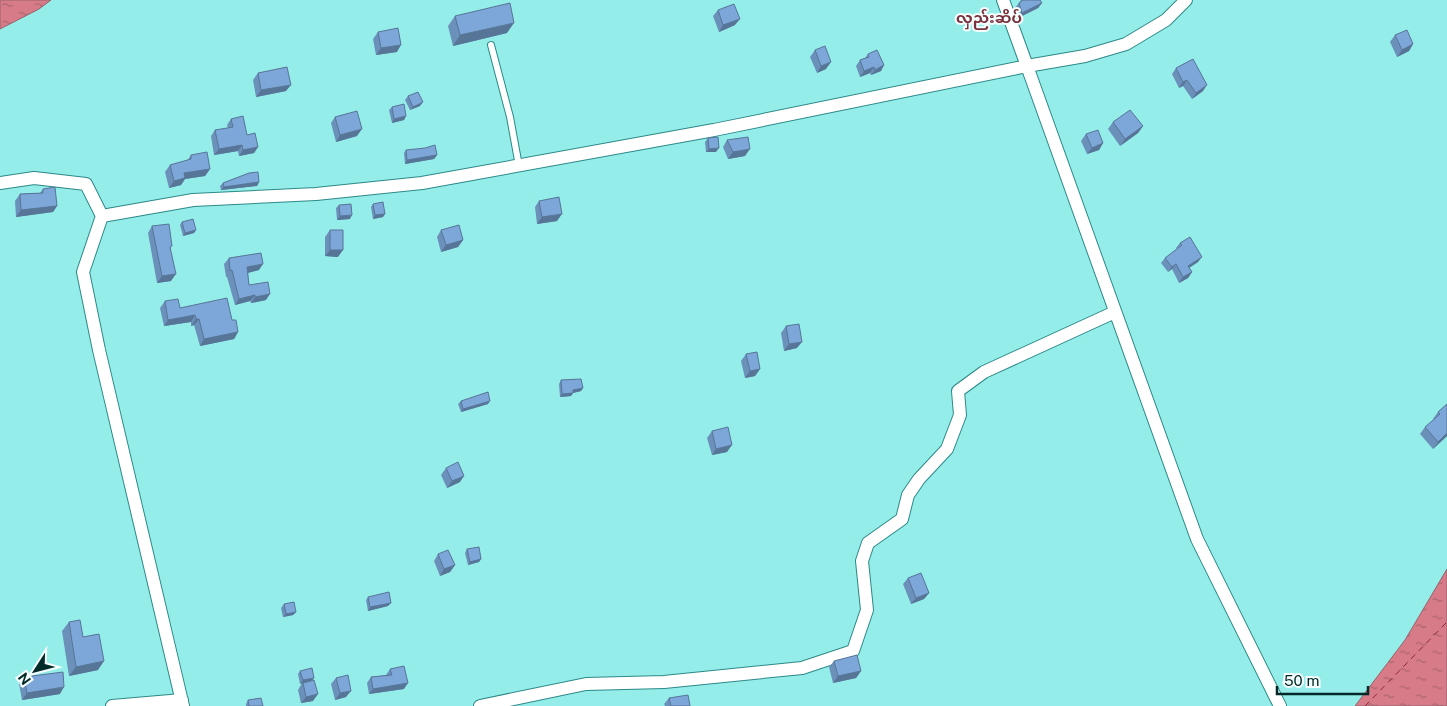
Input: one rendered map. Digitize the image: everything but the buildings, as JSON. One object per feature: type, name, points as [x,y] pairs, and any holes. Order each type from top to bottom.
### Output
[{"type":"street","points":[[1003,0],[1197,539],[1280,706]]},
{"type":"street","points":[[102,216],[193,200],[316,194],[422,183],[714,130],[1027,66],[1085,56],[1126,44],[1166,20],[1186,0]]},
{"type":"street","points":[[0,183],[34,178],[86,184],[102,216],[83,272],[99,350],[182,703],[112,706]]},
{"type":"street","points":[[480,706],[586,684],[664,682],[802,668],[853,651],[866,610],[862,561],[868,543],[902,519],[908,495],[919,479],[946,450],[960,415],[958,391],[984,372],[1115,312]]},
{"type":"lane","points":[[491,44],[510,117],[519,166]]},
{"type":"water","points":[[0,0],[51,0],[39,9],[0,29]]},
{"type":"water","points":[[1447,569],[1447,706],[1355,706],[1405,640]]},
{"type":"ferry route","points":[[1365,706],[1447,622]]},
{"type":"district","name":"လှည်းဆိပ်","points":[[989,17]]}]
